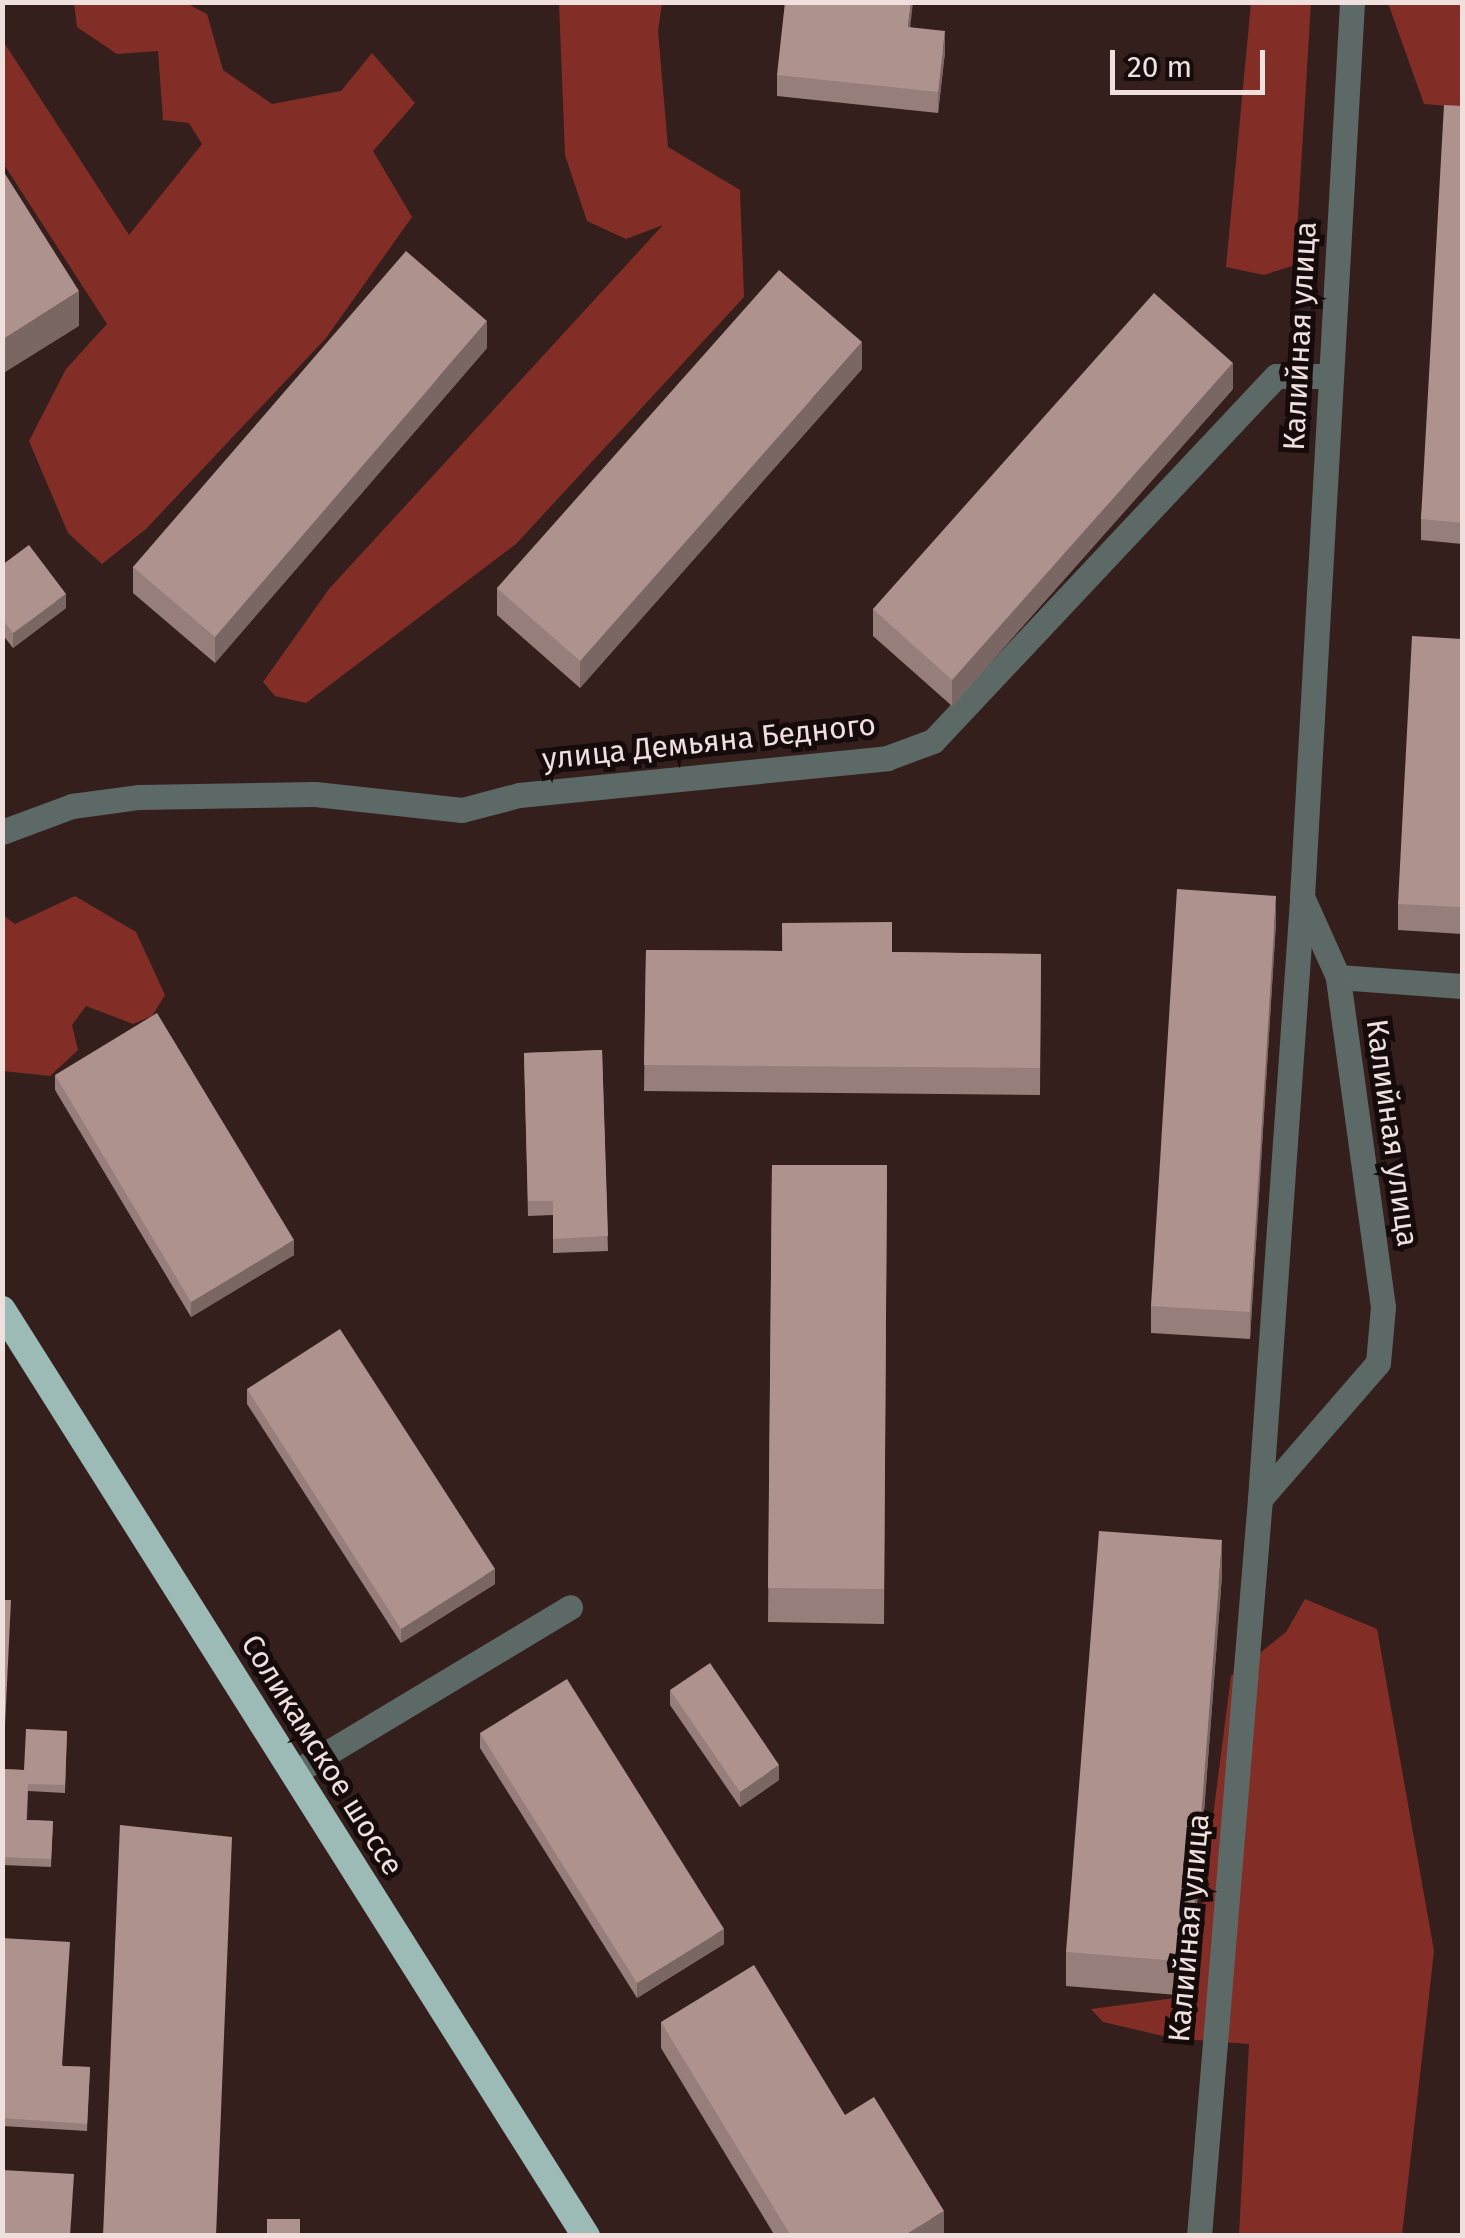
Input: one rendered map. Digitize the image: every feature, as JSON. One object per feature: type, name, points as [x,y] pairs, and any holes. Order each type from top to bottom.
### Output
[{"type":"highway","name":"Соликамское шоссе","points":[[2,1310],[586,2236]]},
{"type":"street","name":"Калийная улица","points":[[1199,2236],[1260,1499],[1378,1363],[1383,1308],[1338,977],[1302,897],[1352,2]]},
{"type":"street","name":"улица Демьяна Бедного","points":[[2,832],[72,806],[139,797],[315,794],[462,810],[520,795],[887,758],[934,740],[1276,376],[1330,376]]},
{"type":"street","points":[[1260,1499],[1302,897]]},
{"type":"street","points":[[1338,977],[1462,986]]},
{"type":"street","points":[[294,1773],[570,1606]]},
{"type":"shaded area","points":[[74,3],[186,3],[207,14],[223,70],[272,104],[341,91],[372,53],[415,103],[373,151],[412,217],[326,338],[146,529],[102,564],[68,533],[29,441],[66,369],[107,324],[3,163],[3,41],[129,235],[202,144],[189,123],[163,120],[158,51],[117,54],[77,27]]},
{"type":"shaded area","points":[[559,3],[662,3],[658,31],[668,147],[740,190],[744,297],[516,544],[306,703],[275,696],[263,682],[329,589],[663,225],[626,239],[587,221],[565,155]]},
{"type":"shaded area","points":[[1251,3],[1311,3],[1295,265],[1264,275],[1226,267]]},
{"type":"shaded area","points":[[1388,3],[1462,3],[1462,107],[1424,104]]},
{"type":"shaded area","points":[[75,896],[136,932],[165,995],[152,1016],[133,1024],[86,1006],[72,1025],[78,1050],[50,1076],[3,1071],[3,915],[15,924]]},
{"type":"shaded area","points":[[1305,1599],[1377,1629],[1434,1951],[1402,2235],[1239,2235],[1249,2044],[1172,2038],[1103,2022],[1091,2009],[1190,1996],[1231,1676],[1286,1632]]},
{"type":"building","points":[[785,2],[911,2],[908,27],[945,31],[938,92],[777,75]]},
{"type":"building","points":[[1444,105],[1462,106],[1462,523],[1421,519]]},
{"type":"building","points":[[2,169],[79,291],[2,340]]},
{"type":"building","points":[[406,251],[487,321],[215,637],[133,567]]},
{"type":"building","points":[[779,270],[862,342],[580,661],[497,588]]},
{"type":"building","points":[[1154,293],[1233,363],[952,680],[873,609]]},
{"type":"building","points":[[29,545],[66,594],[13,633],[2,619],[2,565]]},
{"type":"building","points":[[1412,636],[1462,639],[1462,907],[1398,904]]},
{"type":"building","points":[[1177,889],[1276,896],[1250,1312],[1151,1306]]},
{"type":"building","points":[[892,922],[892,952],[1041,954],[1040,1068],[644,1065],[646,950],[783,951],[782,923]]},
{"type":"building","points":[[157,1013],[294,1240],[191,1302],[55,1075]]},
{"type":"building","points":[[602,1050],[608,1236],[553,1239],[553,1201],[528,1201],[524,1053]]},
{"type":"building","points":[[772,1165],[887,1165],[884,1589],[768,1588]]},
{"type":"building","points":[[340,1329],[495,1569],[401,1629],[247,1389]]},
{"type":"building","points":[[1099,1531],[1222,1540],[1190,1962],[1066,1952]]},
{"type":"building","points":[[2,1600],[11,1600],[5,1725],[2,1725]]},
{"type":"building","points":[[710,1663],[779,1765],[740,1792],[670,1690]]},
{"type":"building","points":[[567,1679],[724,1929],[637,1983],[480,1733]]},
{"type":"building","points":[[26,1729],[67,1731],[65,1785],[28,1784],[26,1820],[53,1821],[51,1859],[2,1857],[2,1769],[24,1770]]},
{"type":"building","points":[[120,1825],[232,1837],[216,2236],[103,2236]]},
{"type":"building","points":[[2,1938],[70,1942],[62,2066],[90,2067],[87,2124],[2,2118]]},
{"type":"building","points":[[754,1965],[845,2115],[874,2097],[944,2211],[903,2236],[791,2236],[661,2022]]},
{"type":"building","points":[[2,2170],[74,2174],[70,2236],[2,2236]]},
{"type":"building","points":[[267,2219],[300,2219],[300,2236],[267,2236]]}]
